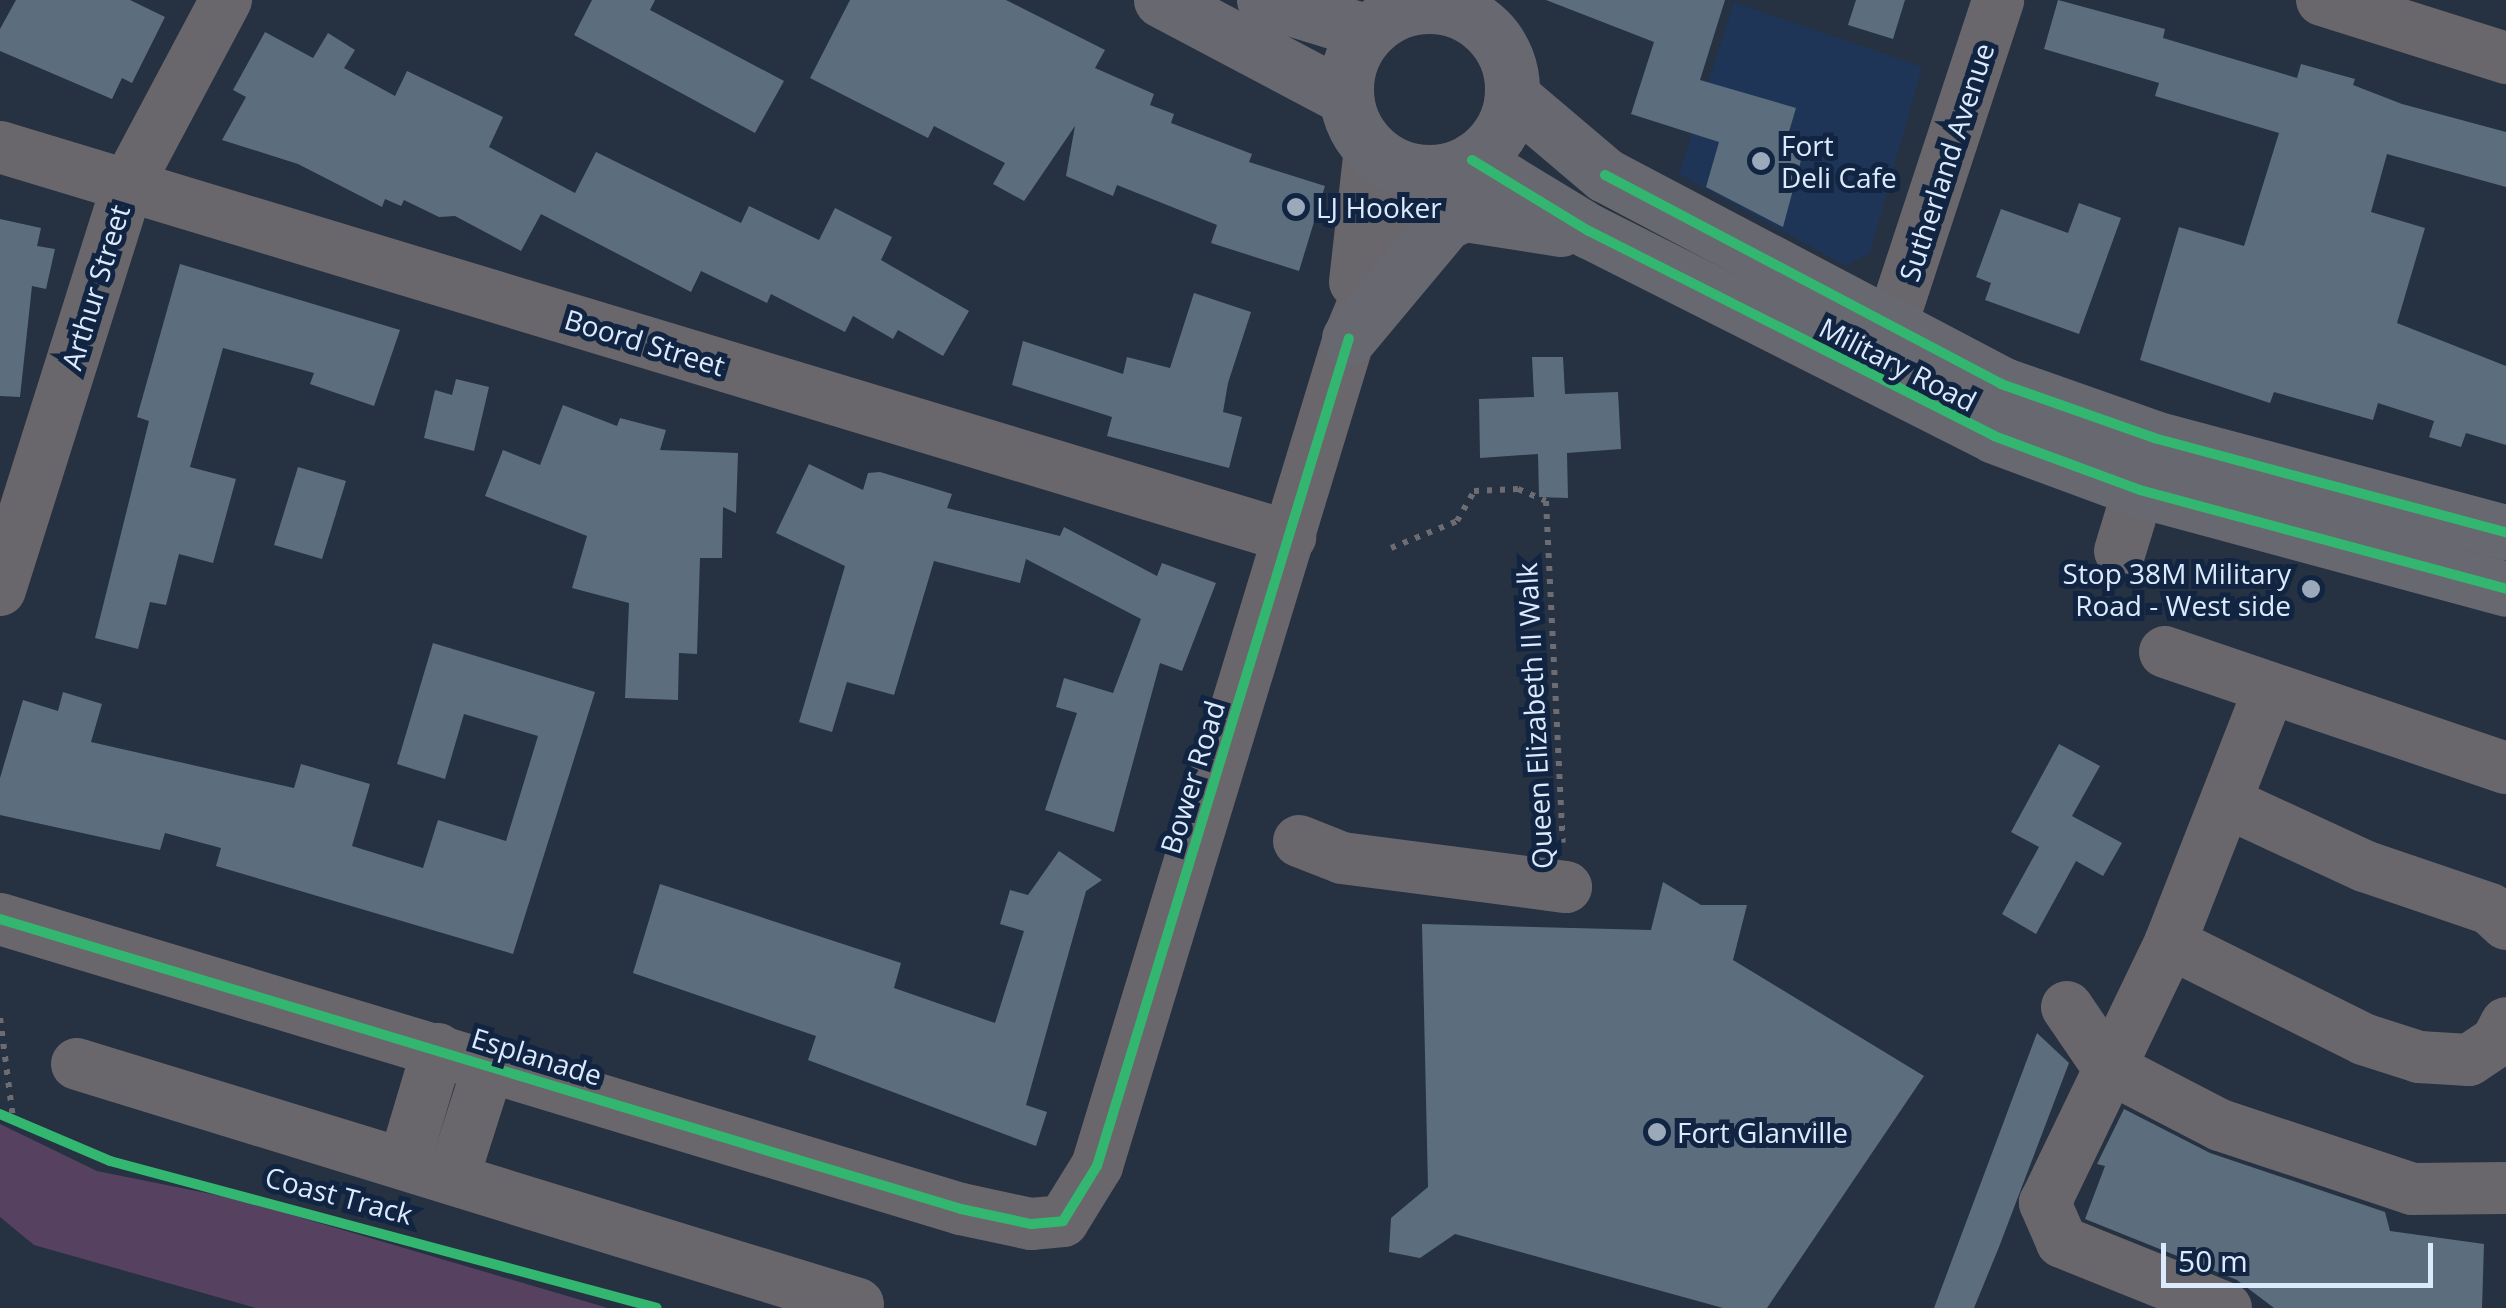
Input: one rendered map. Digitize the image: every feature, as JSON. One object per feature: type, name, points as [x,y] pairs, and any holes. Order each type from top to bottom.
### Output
[{"type":"main road","points":[[1161,0],[1346,98]]},
{"type":"main road","points":[[1264,0],[1368,32]]},
{"type":"main road","points":[[1428,2],[1476,18],[1495,16],[1508,60],[1513,97],[1503,128],[1453,167],[1388,162],[1370,148],[1346,98],[1352,57],[1368,32],[1406,8],[1428,2]]},
{"type":"main road","name":"Military Road","points":[[1513,97],[1604,175],[1882,357],[2001,384],[2154,438],[2506,532]]},
{"type":"main road","name":"Military Road","points":[[1453,167],[1589,231],[1882,357],[2140,490],[2506,589]]},
{"type":"main road","points":[[1349,338],[1456,218],[1496,216],[1589,231]]},
{"type":"street","name":"Arthur Street","points":[[0,590],[127,186],[226,0]]},
{"type":"street","name":"Sutherland Avenue","points":[[1882,357],[1998,0]]},
{"type":"street","points":[[2322,0],[2503,47]]},
{"type":"street","name":"Boord Street","points":[[0,147],[1290,537]]},
{"type":"street","name":"Bower Road","points":[[1349,338],[1370,148]]},
{"type":"street","name":"Bower Road","points":[[1063,1221],[1097,1166],[1349,338],[1395,228],[1453,167]]},
{"type":"street","points":[[2120,550],[2154,438]]},
{"type":"street","points":[[2165,652],[2268,693],[2506,768]]},
{"type":"street","points":[[2226,1308],[2062,1242],[2045,1204],[2170,943],[2230,804],[2268,693]]},
{"type":"street","points":[[2230,804],[2364,866],[2490,909],[2506,924]]},
{"type":"street","points":[[1299,841],[1342,858],[1566,886]]},
{"type":"street","name":"Esplanade","points":[[0,919],[961,1209],[1031,1224],[1063,1221]]},
{"type":"street","points":[[2170,943],[2363,1039],[2419,1057],[2469,1060],[2497,1041],[2506,1023]]},
{"type":"street","points":[[2067,1007],[2108,1067],[2296,1154],[2412,1189],[2506,1188]]},
{"type":"street","points":[[404,1163],[438,1049]]},
{"type":"street","points":[[77,1064],[858,1304]]},
{"type":"street","points":[[453,1178],[489,1065]]},
{"type":"path","points":[[0,1018],[13,1118]]},
{"type":"path","points":[[0,1101],[13,1118]]},
{"type":"path","points":[[0,1114],[29,1126]]},
{"type":"shaded area","points":[[1734,2],[1922,67],[1870,253],[1846,266],[1679,174]]},
{"type":"shaded area","points":[[0,1124],[97,1171],[241,1200],[608,1308],[256,1308],[34,1245],[0,1217]]},
{"type":"building","points":[[16,0],[130,0],[165,17],[132,83],[122,78],[112,99],[0,51],[0,29]]},
{"type":"building","points":[[592,0],[655,0],[650,10],[784,81],[755,133],[574,35]]},
{"type":"building","points":[[850,0],[1006,0],[1105,50],[1095,68],[1154,94],[1150,105],[1174,114],[1171,123],[1252,154],[1249,162],[1325,186],[1299,271],[1211,243],[1217,225],[1117,185],[1113,196],[1066,176],[1075,126],[1024,201],[993,184],[1005,163],[934,126],[928,138],[810,78]]},
{"type":"building","points":[[1546,0],[1725,0],[1700,80],[1796,108],[1783,152],[1804,149],[1783,227],[1706,187],[1719,142],[1631,114],[1654,42]]},
{"type":"building","points":[[1856,0],[1905,0],[1893,39],[1848,25]]},
{"type":"building","points":[[2058,0],[2165,29],[2163,38],[2297,78],[2301,64],[2355,79],[2353,85],[2402,104],[2506,132],[2506,187],[2387,154],[2371,212],[2425,228],[2397,323],[2506,366],[2506,445],[2466,433],[2461,447],[2429,437],[2434,421],[2378,403],[2373,420],[2274,392],[2270,403],[2140,360],[2179,227],[2244,246],[2279,133],[2155,96],[2159,83],[2044,49]]},
{"type":"building","points":[[265,32],[313,58],[328,33],[355,50],[344,68],[395,96],[407,71],[503,117],[489,147],[575,193],[596,152],[741,223],[749,206],[819,240],[835,208],[892,237],[881,260],[969,311],[943,356],[898,330],[893,339],[853,316],[845,332],[771,294],[767,303],[701,271],[691,292],[541,214],[521,251],[455,216],[439,217],[404,200],[401,206],[385,199],[382,207],[298,164],[222,140],[246,97],[233,90]]},
{"type":"building","points":[[2079,203],[2121,218],[2079,334],[1985,300],[1991,283],[1976,277],[2001,209],[2068,233]]},
{"type":"building","points":[[0,219],[41,228],[37,246],[55,249],[46,289],[32,286],[20,397],[0,396]]},
{"type":"building","points":[[180,264],[400,330],[374,406],[310,384],[314,373],[223,348],[190,467],[236,479],[213,563],[179,554],[166,605],[150,602],[138,649],[95,638],[149,421],[137,417]]},
{"type":"building","points":[[1194,293],[1251,312],[1228,383],[1223,412],[1242,417],[1229,468],[1107,436],[1112,417],[1012,385],[1023,341],[1123,374],[1127,357],[1170,368]]},
{"type":"building","points":[[1532,357],[1563,357],[1565,394],[1618,392],[1621,449],[1567,453],[1568,498],[1539,497],[1538,454],[1480,458],[1479,399],[1534,397]]},
{"type":"building","points":[[456,379],[489,387],[474,451],[424,438],[435,390],[452,395]]},
{"type":"building","points":[[563,405],[617,426],[620,418],[666,430],[660,450],[738,453],[736,513],[723,507],[722,558],[700,558],[697,654],[679,653],[678,700],[625,698],[629,603],[572,588],[587,536],[485,496],[503,450],[540,465]]},
{"type":"building","points":[[809,464],[863,490],[868,473],[880,472],[952,494],[947,508],[1060,536],[1064,527],[1157,576],[1162,563],[1216,583],[1182,671],[1160,663],[1114,832],[1045,810],[1077,713],[1056,707],[1064,678],[1113,693],[1141,619],[1026,559],[1020,583],[934,561],[894,695],[847,682],[832,732],[799,722],[845,566],[776,533]]},
{"type":"building","points":[[298,467],[346,481],[322,559],[274,545]]},
{"type":"building","points":[[433,643],[595,692],[513,954],[216,866],[221,848],[165,833],[160,850],[0,815],[0,778],[23,700],[58,711],[63,692],[102,704],[91,742],[294,788],[301,764],[370,784],[352,846],[423,868],[438,820],[506,841],[538,736],[464,714],[445,779],[397,764]]},
{"type":"building","points":[[2059,744],[2100,766],[2072,816],[2122,843],[2103,876],[2076,861],[2036,934],[2002,914],[2039,847],[2011,832]]},
{"type":"building","points":[[1059,851],[1102,880],[1086,891],[1026,1105],[1047,1112],[1036,1146],[808,1060],[816,1036],[633,973],[660,884],[901,963],[894,988],[995,1023],[1024,931],[1000,924],[1010,890],[1028,895]]},
{"type":"building","name":"Fort Glanville","points":[[1663,882],[1701,905],[1747,905],[1733,960],[1924,1076],[1767,1308],[1723,1308],[1455,1234],[1420,1258],[1389,1252],[1391,1218],[1428,1187],[1422,924],[1651,930]]},
{"type":"building","points":[[2037,1033],[2069,1063],[1974,1308],[1934,1308]]},
{"type":"building","points":[[2124,1109],[2210,1153],[2385,1212],[2390,1231],[2484,1244],[2482,1308],[2274,1308],[2237,1280],[2085,1219],[2105,1166],[2097,1164]]},
{"type":"cycle path","points":[[1472,160],[1589,231],[1994,436],[2140,490],[2506,589]]},
{"type":"cycle path","points":[[1605,175],[2001,384],[2154,438],[2506,532]]},
{"type":"cycle path","points":[[0,919],[961,1209],[1031,1224],[1063,1221],[1097,1166],[1349,338]]},
{"type":"cycle path","name":"Coast Track","points":[[0,1114],[110,1161],[657,1308]]},
{"type":"place","name":"Fort Deli Cafe","points":[[1761,161]]},
{"type":"place","name":"LJ Hooker","points":[[1296,207]]},
{"type":"place","name":"Stop 38M Military Road - West side","points":[[2311,589]]},
{"type":"place","name":"Fort Glanville","points":[[1657,1132]]}]
